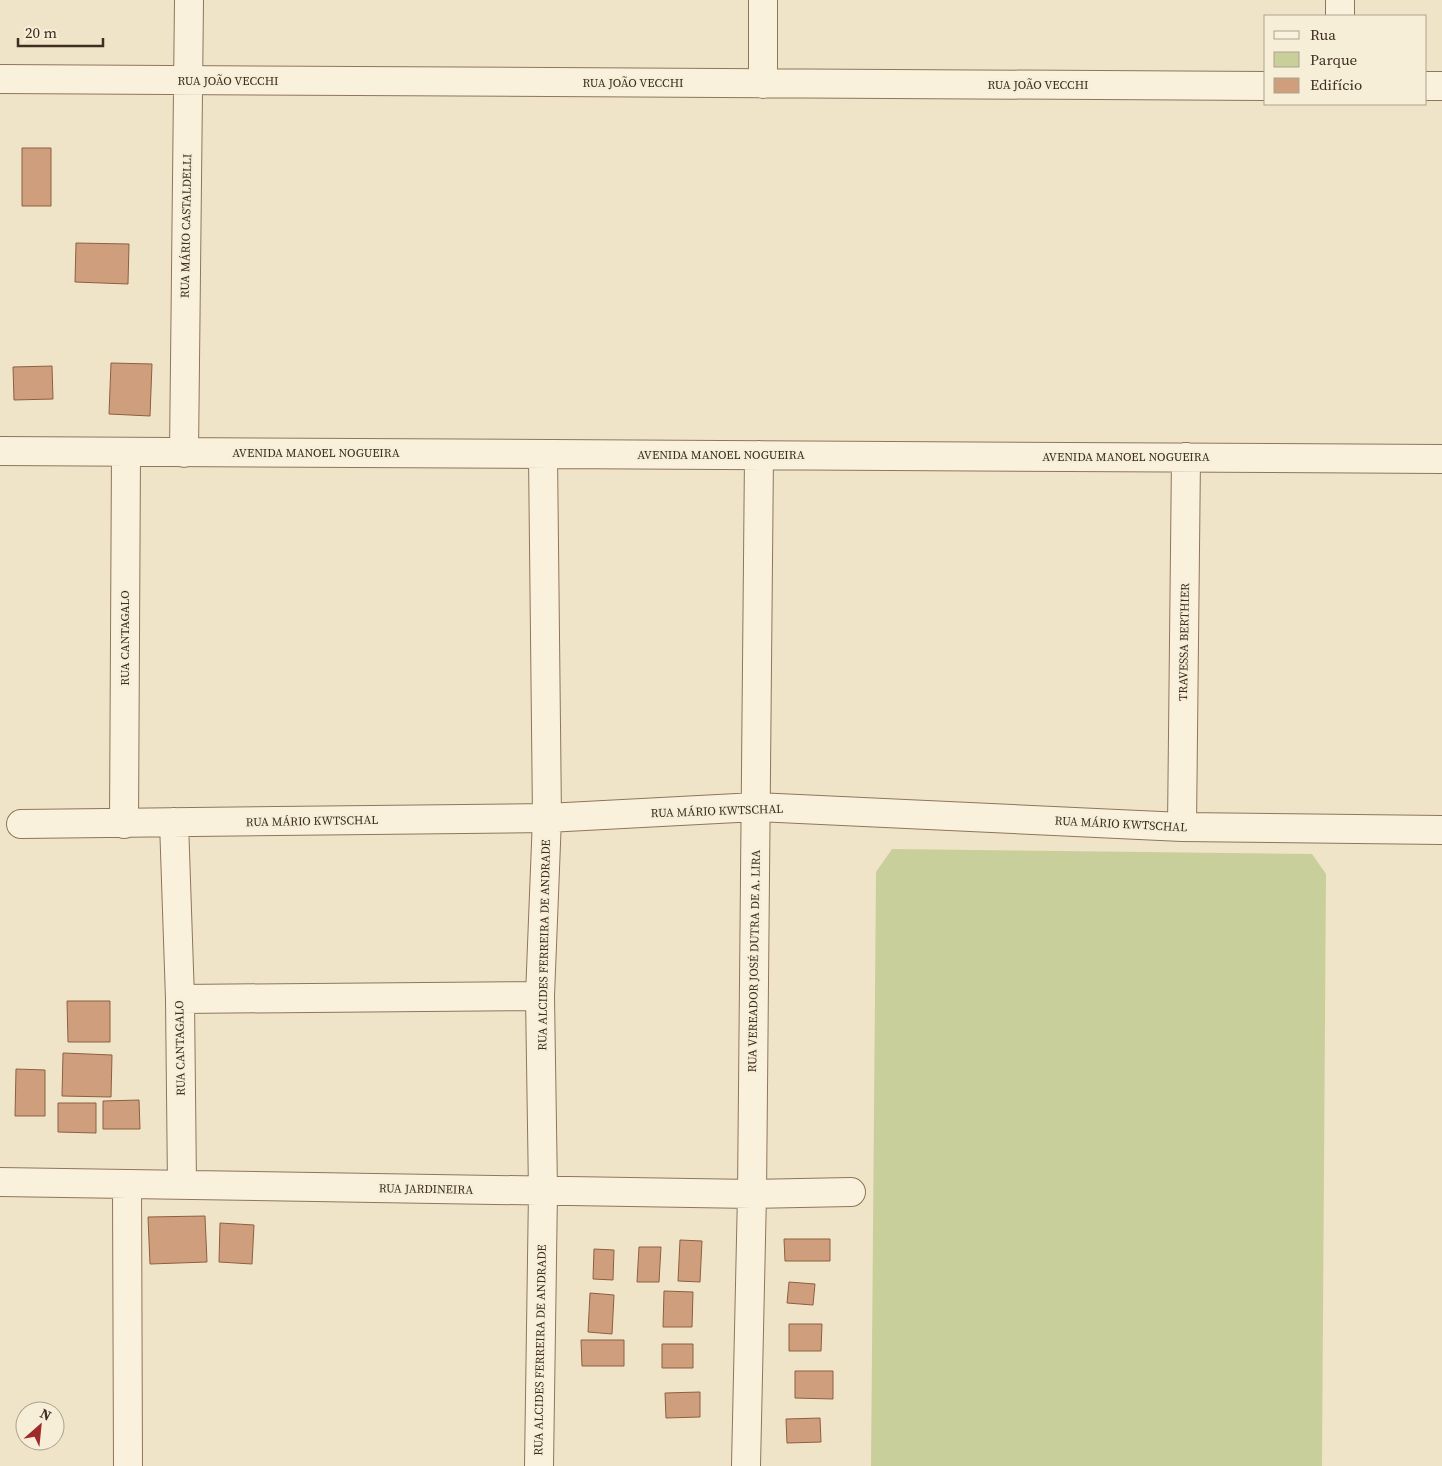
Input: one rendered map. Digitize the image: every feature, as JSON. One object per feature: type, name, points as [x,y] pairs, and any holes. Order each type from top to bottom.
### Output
[{"type":"street","name":"RUA MÁRIO CASTALDELLI","points":[[184,452],[188,0]]},
{"type":"street","points":[[763,0],[763,84]]},
{"type":"street","points":[[1340,0],[1340,15]]},
{"type":"street","name":"RUA JOÃO VECCHI","points":[[0,79],[1264,86]]},
{"type":"street","points":[[1427,86],[1442,86]]},
{"type":"street","name":"AVENIDA MANOEL NOGUEIRA","points":[[0,451],[1442,459]]},
{"type":"street","name":"RUA CANTAGALO","points":[[124,824],[126,452]]},
{"type":"street","name":"RUA ALCIDES FERREIRA DE ANDRADE","points":[[538,1466],[543,1191],[540,996],[547,818],[543,454]]},
{"type":"street","name":"RUA VEREADOR JOSÉ DUTRA DE A. LIRA","points":[[746,1466],[752,1194],[759,455]]},
{"type":"street","name":"TRAVESSA BERTHIER","points":[[1182,827],[1186,458]]},
{"type":"street","name":"RUA MÁRIO KWTSCHAL","points":[[21,824],[547,818],[756,807],[1182,827],[1442,830]]},
{"type":"street","name":"RUA CANTAGALO","points":[[174,822],[180,999],[182,1185]]},
{"type":"street","points":[[180,999],[540,996]]},
{"type":"street","name":"RUA JARDINEIRA","points":[[0,1182],[752,1194],[851,1192]]},
{"type":"street","points":[[127,1184],[128,1466]]},
{"type":"green space","points":[[892,849],[1312,854],[1326,874],[1322,1466],[871,1466],[876,872]]},
{"type":"building","points":[[22,148],[51,148],[51,206],[22,206]]},
{"type":"building","points":[[76,243],[129,244],[128,284],[75,282]]},
{"type":"building","points":[[111,363],[152,364],[150,416],[109,414]]},
{"type":"building","points":[[52,366],[53,399],[14,400],[13,367]]},
{"type":"building","points":[[67,1001],[110,1001],[110,1042],[68,1042]]},
{"type":"building","points":[[63,1053],[112,1055],[111,1097],[62,1096]]},
{"type":"building","points":[[16,1069],[45,1070],[45,1116],[15,1116]]},
{"type":"building","points":[[139,1100],[140,1129],[103,1129],[103,1101]]},
{"type":"building","points":[[58,1103],[96,1103],[96,1133],[58,1132]]},
{"type":"building","points":[[205,1216],[207,1262],[150,1264],[148,1217]]},
{"type":"building","points":[[220,1223],[254,1225],[252,1264],[219,1262]]},
{"type":"building","points":[[784,1239],[830,1239],[830,1261],[785,1261]]},
{"type":"building","points":[[680,1240],[702,1241],[700,1282],[678,1281]]},
{"type":"building","points":[[639,1247],[661,1247],[659,1282],[637,1282]]},
{"type":"building","points":[[594,1249],[614,1250],[613,1280],[593,1279]]},
{"type":"building","points":[[789,1282],[815,1284],[813,1305],[787,1303]]},
{"type":"building","points":[[664,1291],[693,1292],[692,1327],[663,1327]]},
{"type":"building","points":[[590,1293],[614,1295],[612,1334],[588,1332]]},
{"type":"building","points":[[789,1324],[822,1324],[821,1351],[789,1351]]},
{"type":"building","points":[[581,1340],[624,1340],[624,1366],[582,1366]]},
{"type":"building","points":[[662,1344],[693,1344],[693,1368],[662,1368]]},
{"type":"building","points":[[795,1371],[833,1371],[833,1399],[795,1398]]},
{"type":"building","points":[[700,1392],[700,1417],[666,1418],[665,1393]]},
{"type":"building","points":[[820,1418],[821,1442],[787,1443],[786,1419]]}]
